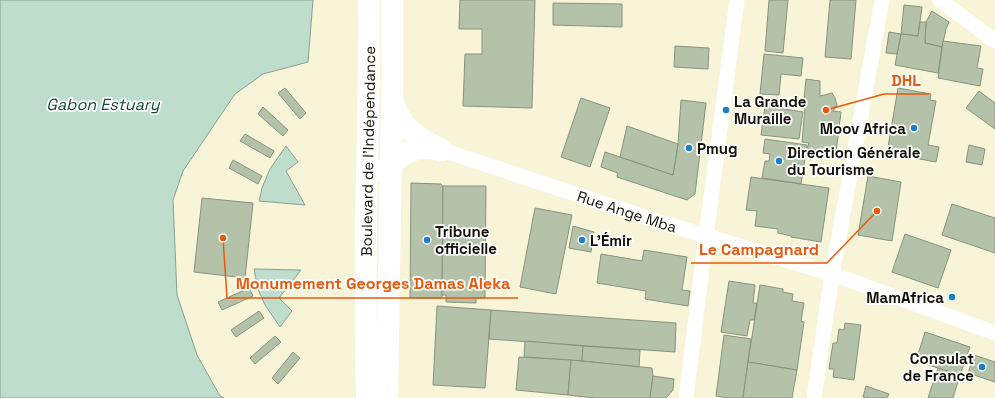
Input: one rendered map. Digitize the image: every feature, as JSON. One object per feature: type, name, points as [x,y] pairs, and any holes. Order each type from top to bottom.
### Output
[{"type":"main road","name":"Boulevard de l'Indépendance","points":[[367,398],[366,244],[369,0]]},
{"type":"main road","name":"Boulevard de l'Indépendance","points":[[386,398],[389,318],[392,0]]},
{"type":"main road","points":[[392,96],[394,106],[400,120],[408,130],[425,142],[442,150]]},
{"type":"main road","points":[[386,398],[381,394],[376,386],[377,271],[374,260],[366,244],[378,221],[378,184],[383,173],[390,165],[406,153],[425,148],[442,150]]},
{"type":"street","points":[[686,398],[737,0]]},
{"type":"street","points":[[814,398],[832,274],[882,0]]},
{"type":"street","points":[[940,0],[995,41]]},
{"type":"street","name":"Rue Ange Mba","points":[[442,150],[660,222],[832,274],[995,333]]},
{"type":"water","name":"Gabon Estuary","points":[[0,0],[313,0],[308,62],[263,74],[235,94],[183,171],[173,200],[177,295],[197,355],[220,396],[224,398],[0,398]]},
{"type":"water","points":[[286,146],[298,162],[286,171],[305,205],[259,201],[262,188],[270,169]]},
{"type":"water","points":[[254,269],[301,270],[279,298],[292,311],[280,327],[265,305],[258,289]]},
{"type":"building","points":[[460,0],[535,0],[532,108],[463,106],[465,54],[482,54],[482,29],[459,29]]},
{"type":"building","points":[[769,0],[788,0],[783,53],[765,51]]},
{"type":"building","points":[[830,0],[856,0],[851,59],[825,57]]},
{"type":"building","points":[[553,3],[622,4],[622,27],[553,25]]},
{"type":"building","points":[[904,5],[922,7],[918,36],[901,34]]},
{"type":"building","points":[[932,11],[949,22],[942,47],[925,43],[926,22]]},
{"type":"building","points":[[920,22],[926,22],[925,43],[942,47],[938,73],[895,65],[901,34],[918,36]]},
{"type":"building","points":[[889,32],[901,34],[897,54],[886,53]]},
{"type":"building","points":[[943,41],[981,46],[977,68],[983,69],[980,86],[938,78]]},
{"type":"building","points":[[675,46],[709,48],[708,69],[674,67]]},
{"type":"building","points":[[764,54],[803,58],[801,76],[781,74],[779,95],[760,94]]},
{"type":"building","points":[[806,79],[820,81],[820,96],[832,93],[837,105],[833,111],[841,112],[836,153],[807,149],[809,143],[802,142],[805,108],[795,106],[797,98],[804,99]]},
{"type":"building","points":[[285,88],[306,113],[300,119],[278,93]]},
{"type":"building","points":[[898,88],[931,94],[930,100],[936,101],[928,145],[939,147],[936,162],[887,153]]},
{"type":"building","points":[[979,91],[995,103],[995,129],[966,108]]},
{"type":"building","points":[[581,98],[610,108],[590,167],[561,157]]},
{"type":"building","name":"Pmug","points":[[681,100],[706,103],[695,194],[687,200],[617,177],[618,173],[601,167],[605,152],[673,175],[678,144]]},
{"type":"building","points":[[765,106],[803,112],[799,139],[761,135]]},
{"type":"building","points":[[263,107],[288,130],[283,136],[258,114]]},
{"type":"building","points":[[627,126],[678,144],[673,175],[620,157]]},
{"type":"building","points":[[245,134],[274,151],[270,158],[240,141]]},
{"type":"building","points":[[765,139],[807,145],[801,184],[762,178],[765,161],[769,161],[770,154],[763,153]]},
{"type":"building","points":[[969,145],[985,149],[982,165],[966,162]]},
{"type":"building","points":[[233,160],[262,176],[258,184],[229,168]]},
{"type":"building","points":[[868,176],[901,182],[892,241],[858,235]]},
{"type":"building","points":[[751,177],[829,188],[821,242],[791,237],[778,233],[778,229],[755,226],[757,211],[746,210]]},
{"type":"building","name":"Tribune officielle","points":[[411,183],[441,184],[443,186],[442,298],[410,298]]},
{"type":"building","points":[[443,186],[486,186],[485,298],[476,298],[476,303],[446,302],[446,295],[442,295]]},
{"type":"building","points":[[202,198],[253,203],[245,278],[194,272]]},
{"type":"building","points":[[952,204],[995,218],[995,253],[942,235]]},
{"type":"building","points":[[535,208],[572,215],[556,294],[520,287]]},
{"type":"building","name":"L'Émir","points":[[573,226],[594,232],[591,252],[569,248]]},
{"type":"building","points":[[905,234],[951,250],[938,288],[892,272]]},
{"type":"building","points":[[644,250],[687,257],[682,290],[690,291],[688,306],[645,299],[646,291],[597,283],[601,254],[642,261]]},
{"type":"building","points":[[729,281],[755,285],[753,303],[757,303],[754,320],[750,320],[747,336],[721,332]]},
{"type":"building","points":[[760,285],[783,289],[783,292],[793,294],[792,301],[804,303],[801,321],[804,322],[797,370],[748,362]]},
{"type":"building","points":[[249,288],[253,296],[222,310],[218,302]]},
{"type":"building","points":[[437,306],[491,310],[485,388],[433,385]]},
{"type":"building","points":[[491,310],[676,323],[675,352],[489,339]]},
{"type":"building","points":[[259,311],[264,318],[236,337],[231,330]]},
{"type":"building","points":[[845,323],[861,325],[854,380],[833,377],[834,369],[829,369],[833,343],[837,343],[839,329],[844,330]]},
{"type":"building","points":[[925,332],[970,347],[960,375],[916,361]]},
{"type":"building","points":[[724,335],[751,339],[743,398],[716,396]]},
{"type":"building","points":[[275,336],[281,342],[255,364],[250,358]]},
{"type":"building","points":[[525,341],[583,346],[582,361],[524,357]]},
{"type":"building","points":[[583,346],[640,350],[639,367],[582,361]]},
{"type":"building","points":[[293,352],[300,358],[278,384],[272,378]]},
{"type":"building","name":"Consulat de France","points":[[974,355],[995,362],[995,382],[968,373]]},
{"type":"building","points":[[519,357],[571,360],[568,395],[516,390]]},
{"type":"building","points":[[571,360],[652,368],[653,376],[650,398],[595,398],[568,395]]},
{"type":"building","points":[[748,362],[797,370],[792,398],[743,398]]},
{"type":"building","points":[[938,368],[960,375],[953,398],[928,398]]},
{"type":"building","points":[[653,376],[674,379],[673,390],[666,398],[650,398]]},
{"type":"building","points":[[866,386],[889,394],[887,398],[863,397]]},
{"type":"place","name":"La Grande Muraille","points":[[726,110]]},
{"type":"place","name":"DHL","points":[[826,110]]},
{"type":"place","name":"Moov Africa","points":[[914,128]]},
{"type":"place","name":"Pmug","points":[[689,148]]},
{"type":"place","name":"Direction Générale du Tourisme","points":[[779,161]]},
{"type":"place","name":"Le Campagnard","points":[[877,211]]},
{"type":"place","name":"Monumement Georges Damas Aleka","points":[[223,238]]},
{"type":"place","name":"Tribune officielle","points":[[427,240]]},
{"type":"place","name":"L'Émir","points":[[582,240]]},
{"type":"place","name":"MamAfrica","points":[[952,297]]},
{"type":"place","name":"Consulat de France","points":[[982,367]]}]
